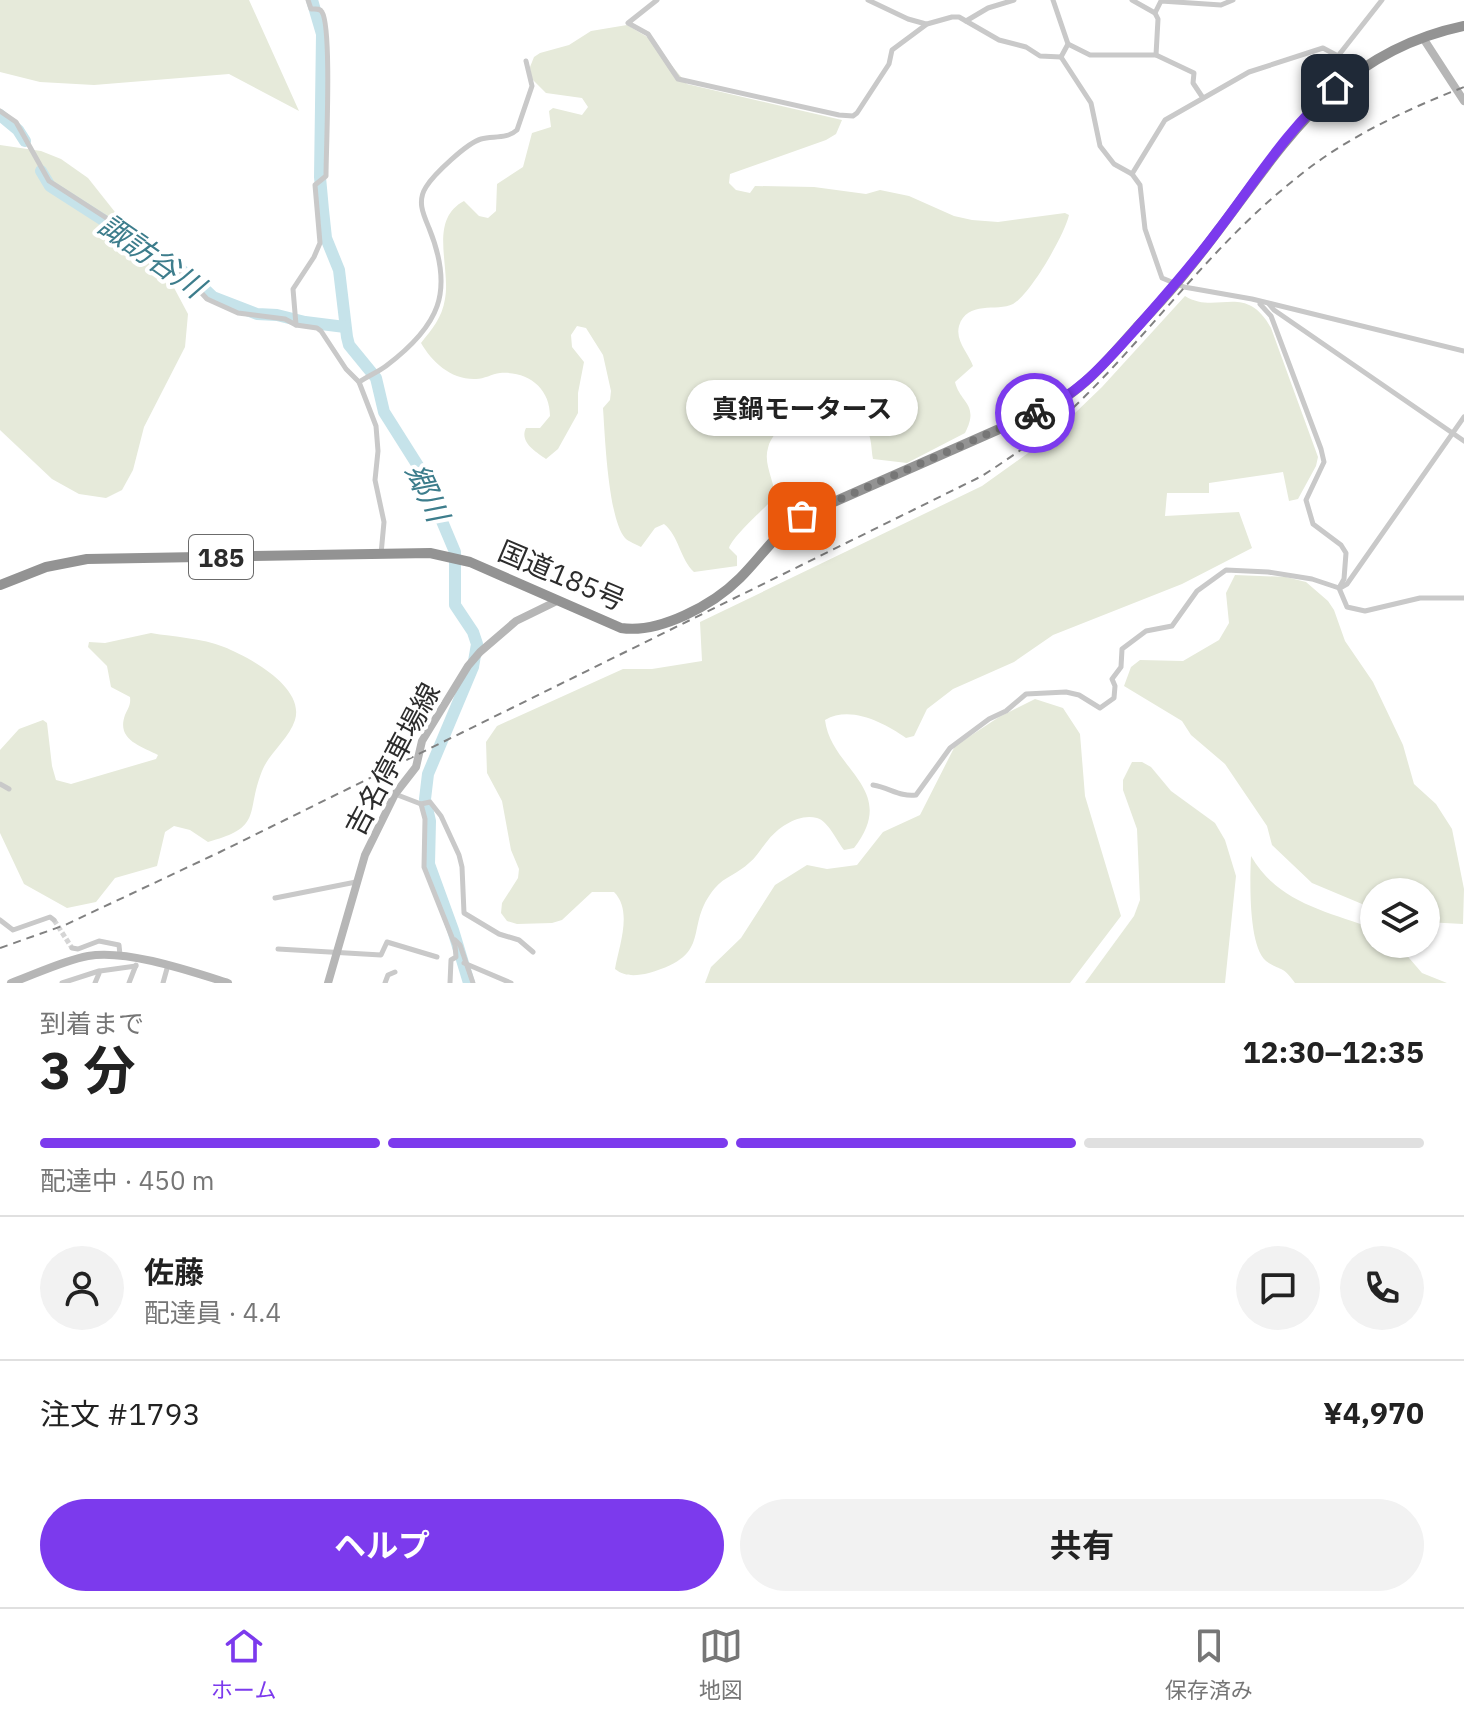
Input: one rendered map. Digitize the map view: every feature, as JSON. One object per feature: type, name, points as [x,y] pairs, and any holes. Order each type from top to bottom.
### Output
[{"type":"highway","name":"国道185号","points":[[0,585],[46,567],[87,559],[447,555],[627,629],[655,627],[685,614],[731,586],[777,535],[802,516],[1061,401],[1097,372],[1176,284],[1291,135],[1335,88],[1372,63],[1423,38],[1464,26]]},
{"type":"main road","points":[[1423,38],[1464,101]]},
{"type":"main road","name":"吉名停車場線","points":[[328,983],[365,855],[395,794],[416,767],[422,741],[477,654],[516,621],[557,601]]},
{"type":"main road","points":[[11,983],[88,956],[121,957],[137,963],[168,965],[228,983]]},
{"type":"street","points":[[295,321],[293,289],[314,257],[321,239],[315,185],[326,176],[327,52],[322,12],[311,9],[308,0]]},
{"type":"street","points":[[657,0],[628,23],[648,34],[678,79],[839,115],[856,115],[889,64],[892,50],[927,24],[945,17],[959,17],[999,40],[1026,47],[1040,56],[1061,57]]},
{"type":"street","points":[[868,0],[908,19],[927,24]]},
{"type":"street","points":[[965,21],[988,8],[1014,0]]},
{"type":"street","points":[[1053,0],[1068,44],[1061,57]]},
{"type":"street","points":[[1132,0],[1155,13],[1158,19],[1156,55]]},
{"type":"street","points":[[1155,13],[1161,1],[1221,5],[1233,0]]},
{"type":"street","points":[[1335,88],[1332,73],[1338,56],[1382,0]]},
{"type":"street","points":[[1068,44],[1090,55],[1156,55],[1194,73],[1193,83],[1203,98]]},
{"type":"street","points":[[1132,174],[1165,120],[1203,98],[1249,72],[1323,48],[1338,56]]},
{"type":"street","points":[[1061,57],[1091,103],[1100,146],[1114,164],[1132,174],[1142,193],[1145,229],[1162,278],[1176,284],[1252,299],[1464,351]]},
{"type":"street","points":[[359,382],[377,371],[429,324],[440,302],[442,265],[422,211],[423,191],[431,179],[469,145],[479,139],[511,135],[517,130],[532,86],[526,61]]},
{"type":"street","points":[[0,111],[16,122],[49,181],[78,198],[112,226],[122,240],[187,277],[207,299],[238,313],[295,321],[321,331],[346,369],[359,382],[376,426],[378,451],[375,480],[384,522],[381,554]]},
{"type":"street","points":[[1252,299],[1264,306],[1271,316],[1321,449],[1324,462],[1306,500],[1313,524],[1341,545],[1346,553],[1344,579],[1339,588]]},
{"type":"street","points":[[1269,304],[1464,441]]},
{"type":"street","points":[[873,785],[890,788],[903,796],[916,795],[950,748],[1026,694],[1066,692],[1079,695],[1100,708],[1107,705],[1114,698],[1112,679],[1121,667],[1122,649],[1146,631],[1172,626],[1197,591],[1226,570],[1312,579],[1339,588],[1347,584],[1464,417]]},
{"type":"street","points":[[1339,588],[1347,607],[1357,611],[1386,608],[1420,598],[1464,598]]},
{"type":"street","points":[[0,784],[9,789]]},
{"type":"street","points":[[395,794],[430,802],[441,816],[462,867],[463,911],[499,934],[519,940],[533,952]]},
{"type":"street","points":[[424,803],[424,867],[473,983]]},
{"type":"street","points":[[275,898],[356,882]]},
{"type":"street","points":[[0,920],[13,930],[50,917],[54,920]]},
{"type":"street","points":[[450,983],[449,967],[456,957],[455,940]]},
{"type":"street","points":[[72,948],[78,949],[99,941],[119,945],[121,957]]},
{"type":"street","points":[[278,949],[381,955],[387,942],[437,957]]},
{"type":"street","points":[[62,983],[137,963]]},
{"type":"street","points":[[129,983],[137,963]]},
{"type":"street","points":[[464,963],[511,983]]},
{"type":"street","points":[[163,983],[168,965]]},
{"type":"street","points":[[95,983],[100,971]]},
{"type":"street","points":[[385,983],[388,975],[395,972]]},
{"type":"green space","points":[[0,0],[249,0],[299,111],[229,74],[94,85],[40,82],[0,72]]},
{"type":"green space","points":[[627,25],[649,38],[687,84],[842,120],[836,134],[826,140],[730,174],[729,183],[736,190],[750,193],[755,186],[814,187],[866,194],[880,190],[909,196],[954,216],[998,222],[1069,215],[1046,263],[1020,298],[1006,306],[975,310],[963,318],[959,326],[961,342],[973,366],[955,382],[970,410],[965,433],[907,463],[873,459],[866,428],[856,418],[843,412],[812,412],[784,425],[774,436],[767,454],[775,497],[742,530],[729,548],[737,556],[737,566],[694,572],[664,524],[655,528],[641,547],[625,538],[615,513],[606,456],[603,408],[610,400],[611,391],[603,355],[586,328],[577,326],[571,335],[572,347],[584,362],[578,413],[558,449],[546,459],[530,446],[524,433],[526,428],[540,428],[550,416],[546,397],[536,383],[510,373],[476,379],[458,376],[437,363],[421,343],[444,306],[444,232],[453,209],[464,201],[479,216],[488,218],[496,211],[497,184],[523,167],[532,133],[551,127],[549,111],[553,108],[582,115],[588,107],[582,98],[546,93],[531,78],[530,67],[534,57],[569,45],[591,31]]},
{"type":"green space","points":[[0,145],[41,151],[61,159],[88,178],[172,284],[188,314],[185,347],[144,427],[133,470],[122,490],[106,498],[79,494],[52,479],[0,430]]},
{"type":"green space","points":[[1185,296],[1208,303],[1241,302],[1261,314],[1271,328],[1318,457],[1298,499],[1289,501],[1283,472],[1209,483],[1209,493],[1167,493],[1165,516],[1239,512],[1252,548],[1182,584],[1053,635],[1014,662],[953,689],[927,709],[914,736],[906,738],[878,722],[856,715],[846,714],[825,720],[830,737],[867,795],[870,810],[866,828],[854,848],[844,850],[829,827],[817,818],[803,817],[784,826],[752,861],[715,888],[705,902],[691,948],[670,965],[635,975],[615,969],[624,919],[620,900],[614,892],[592,892],[562,920],[552,923],[517,924],[507,921],[501,913],[502,903],[518,878],[519,869],[511,850],[502,801],[487,773],[486,742],[497,726],[623,669],[652,669],[702,661],[700,622],[982,486],[1049,438],[1102,387]]},
{"type":"green space","points":[[1235,575],[1286,577],[1306,582],[1328,601],[1345,641],[1373,682],[1403,745],[1414,784],[1436,804],[1452,829],[1464,889],[1463,924],[1440,923],[1440,878],[1360,878],[1360,903],[1312,883],[1272,845],[1267,826],[1225,764],[1191,735],[1182,721],[1124,686],[1131,667],[1140,660],[1183,661],[1219,640],[1229,623],[1226,593]]},
{"type":"green space","points":[[151,633],[215,644],[260,666],[284,685],[292,696],[296,708],[295,720],[265,764],[250,817],[238,831],[208,842],[190,830],[174,826],[165,832],[157,866],[115,878],[96,902],[67,908],[24,884],[0,833],[0,750],[19,729],[43,720],[47,723],[56,780],[71,784],[156,759],[158,755],[127,736],[123,724],[130,697],[111,687],[107,666],[88,647],[89,642],[105,643]]},
{"type":"green space","points":[[1035,699],[1063,708],[1080,734],[1085,796],[1121,916],[1070,983],[705,983],[711,967],[741,938],[775,885],[807,865],[827,869],[857,865],[883,832],[920,815],[955,746],[999,717]]},
{"type":"green space","points":[[1132,762],[1142,762],[1151,767],[1171,791],[1215,823],[1225,840],[1236,876],[1225,983],[1085,983],[1134,916],[1140,900],[1137,829],[1123,790],[1123,780]]},
{"type":"green space","points":[[1251,856],[1262,872],[1289,895],[1360,924],[1360,958],[1409,958],[1422,973],[1447,983],[1295,983],[1260,953],[1253,927]]},
{"type":"waterway","name":"郷川","points":[[312,0],[322,34],[320,177],[326,238],[339,270],[349,345],[376,378],[384,412],[420,469],[455,552],[455,605],[473,632],[477,644],[473,667],[428,774],[425,799],[430,821],[429,864],[469,983]]},
{"type":"waterway","name":"諏訪谷川","points":[[0,115],[18,130],[25,141]]},
{"type":"waterway","name":"諏訪谷川","points":[[41,171],[50,186],[192,277],[213,297],[257,314],[345,327]]},
{"type":"tunnel","points":[[54,920],[72,948]]},
{"type":"railway","points":[[0,948],[65,925],[220,852],[982,476],[1041,435],[1074,407],[1235,233],[1294,180],[1333,151],[1375,127],[1464,87]]},
{"type":"way so far","points":[[802,516],[1035,413]]},
{"type":"place","name":"真鍋モータース","points":[[802,516]]},
{"type":"route","points":[[1035,413],[1061,401],[1097,372],[1190,268],[1291,135],[1335,88]]}]
